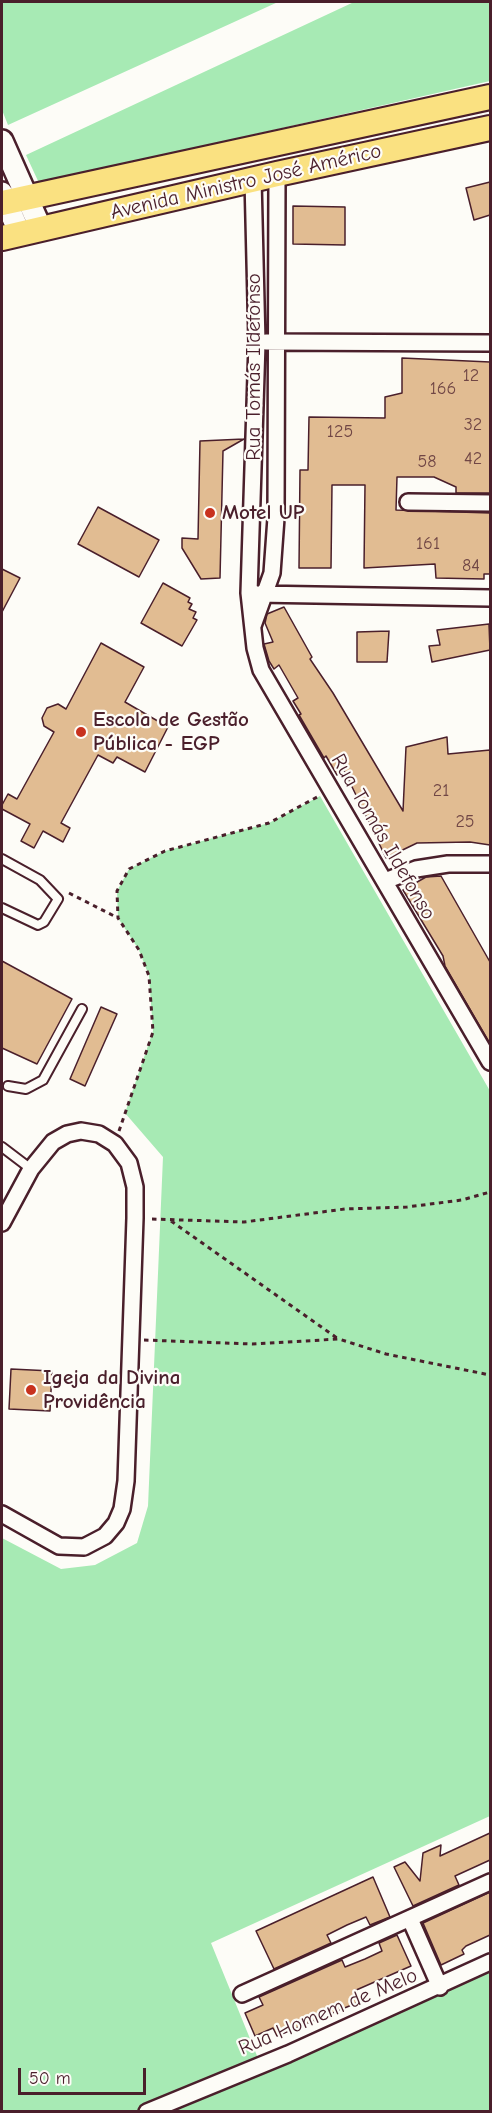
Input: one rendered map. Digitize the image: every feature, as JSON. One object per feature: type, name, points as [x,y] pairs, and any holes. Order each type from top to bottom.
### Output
[{"type":"main road","name":"Avenida Ministro José Américo","points":[[9,199],[490,97]]},
{"type":"main road","name":"Avenida Ministro José Américo","points":[[21,234],[253,179],[490,128]]},
{"type":"main road","points":[[2,141],[9,199],[21,234]]},
{"type":"street","name":"Rua Tomás Ildefonso","points":[[252,629],[272,573],[276,518],[277,174]]},
{"type":"street","name":"Rua Tomás Ildefonso","points":[[253,179],[257,343],[249,593],[252,629],[261,670],[490,1062]]},
{"type":"street","points":[[257,343],[490,343]]},
{"type":"street","points":[[255,428],[275,428]]},
{"type":"street","points":[[408,502],[490,503]]},
{"type":"street","points":[[253,516],[276,518]]},
{"type":"street","points":[[249,593],[490,598]]},
{"type":"street","points":[[385,881],[416,868],[448,864],[490,864]]},
{"type":"street","points":[[2,1223],[32,1169],[53,1142],[67,1134],[81,1131],[99,1134],[124,1153],[133,1173],[135,1218],[126,1481],[122,1509],[116,1523],[96,1542],[84,1547],[58,1546],[2,1514]]},
{"type":"street","points":[[242,1994],[490,1882]]},
{"type":"street","points":[[410,1919],[440,1987]]},
{"type":"street","name":"Rua Homem de Melo","points":[[147,2112],[288,2054],[440,1987],[490,1962]]},
{"type":"lane","points":[[2,859],[40,880],[56,893],[58,899],[44,922],[38,925],[2,908]]},
{"type":"lane","points":[[8,1086],[26,1089],[43,1080],[82,1009]]},
{"type":"lane","points":[[2,1147],[32,1169]]},
{"type":"path","points":[[118,918],[117,891],[129,869],[165,851],[269,822],[320,796],[336,797]]},
{"type":"path","points":[[56,893],[69,893],[118,918],[139,950],[149,976],[153,1032],[115,1144]]},
{"type":"path","points":[[135,1218],[244,1222],[345,1209],[407,1207],[462,1200],[490,1192]]},
{"type":"path","points":[[169,1220],[339,1339],[386,1354],[490,1375]]},
{"type":"path","points":[[131,1341],[252,1344],[339,1339]]},
{"type":"green space","points":[[2,2],[278,2],[8,125],[2,110]]},
{"type":"green space","points":[[354,2],[490,2],[490,81],[39,183],[26,155]]},
{"type":"green space","points":[[320,796],[490,1091],[490,1816],[211,1943],[264,2073],[490,1971],[490,2111],[2,2111],[2,1538],[61,1569],[95,1565],[137,1543],[148,1506],[163,1157],[125,1113],[153,1031],[149,976],[139,950],[118,918],[117,891],[129,869],[165,851],[269,823]]},
{"type":"building","points":[[490,182],[490,215],[474,220],[466,188]]},
{"type":"building","points":[[293,206],[345,207],[345,245],[293,244]]},
{"type":"building","points":[[402,358],[490,362],[490,493],[456,493],[456,487],[434,477],[397,477],[396,510],[490,513],[490,574],[484,574],[484,579],[436,578],[435,564],[364,568],[365,485],[332,485],[331,568],[299,568],[300,470],[308,470],[309,417],[385,418],[385,397],[402,393]]},
{"type":"building","name":"Motel UP","points":[[244,439],[223,451],[220,578],[201,579],[182,548],[182,538],[198,539],[200,441]]},
{"type":"building","points":[[98,507],[159,540],[139,577],[78,544]]},
{"type":"building","points":[[2,569],[20,578],[2,612]]},
{"type":"building","points":[[163,583],[190,598],[188,602],[192,604],[189,609],[196,612],[193,618],[197,620],[182,646],[141,623]]},
{"type":"building","points":[[284,607],[312,657],[310,659],[333,693],[403,811],[406,747],[447,737],[448,754],[490,750],[490,845],[470,842],[417,843],[386,858],[344,770],[337,775],[326,756],[324,758],[299,715],[301,714],[293,701],[298,698],[279,665],[274,669],[269,661],[264,644],[273,642],[265,623],[267,614]]},
{"type":"building","points":[[489,624],[490,650],[432,662],[429,646],[440,645],[437,630]]},
{"type":"building","points":[[389,631],[387,662],[357,662],[357,632]]},
{"type":"building","name":"Escola de Gestão Pública - EGP","points":[[101,643],[144,667],[125,702],[168,727],[145,772],[117,757],[113,763],[98,755],[61,823],[70,828],[63,842],[43,831],[34,848],[21,841],[30,824],[2,809],[2,805],[8,794],[17,799],[54,732],[44,726],[42,718],[47,708],[58,704],[66,709]]},
{"type":"building","points":[[441,876],[490,962],[490,1044],[445,966],[443,956],[403,890],[426,877]]},
{"type":"building","points":[[2,961],[72,999],[37,1064],[2,1048]]},
{"type":"building","points":[[101,1007],[117,1014],[85,1086],[70,1079]]},
{"type":"building","name":"Igeja da Divina Providência","points":[[11,1369],[52,1371],[50,1411],[9,1409]]},
{"type":"building","points":[[490,1833],[490,1860],[455,1876],[459,1885],[413,1906],[394,1867],[405,1862],[420,1881],[423,1853],[441,1845],[440,1856]]},
{"type":"building","points":[[373,1877],[390,1917],[370,1925],[366,1917],[347,1925],[327,1935],[331,1943],[274,1969],[256,1931]]},
{"type":"building","points":[[490,1892],[490,1935],[466,1946],[462,1950],[464,1954],[441,1965],[423,1923]]},
{"type":"building","points":[[397,1935],[411,1966],[354,1991],[359,2002],[277,2036],[273,2028],[255,2036],[245,2013],[263,2005],[259,1997],[342,1960],[345,1967],[365,1959],[382,1951],[379,1943]]},
{"type":"place","name":"Motel UP","points":[[210,513]]},
{"type":"place","name":"Escola de Gestão Pública - EGP","points":[[81,732]]},
{"type":"place","name":"Igeja da Divina Providência","points":[[31,1390]]}]
